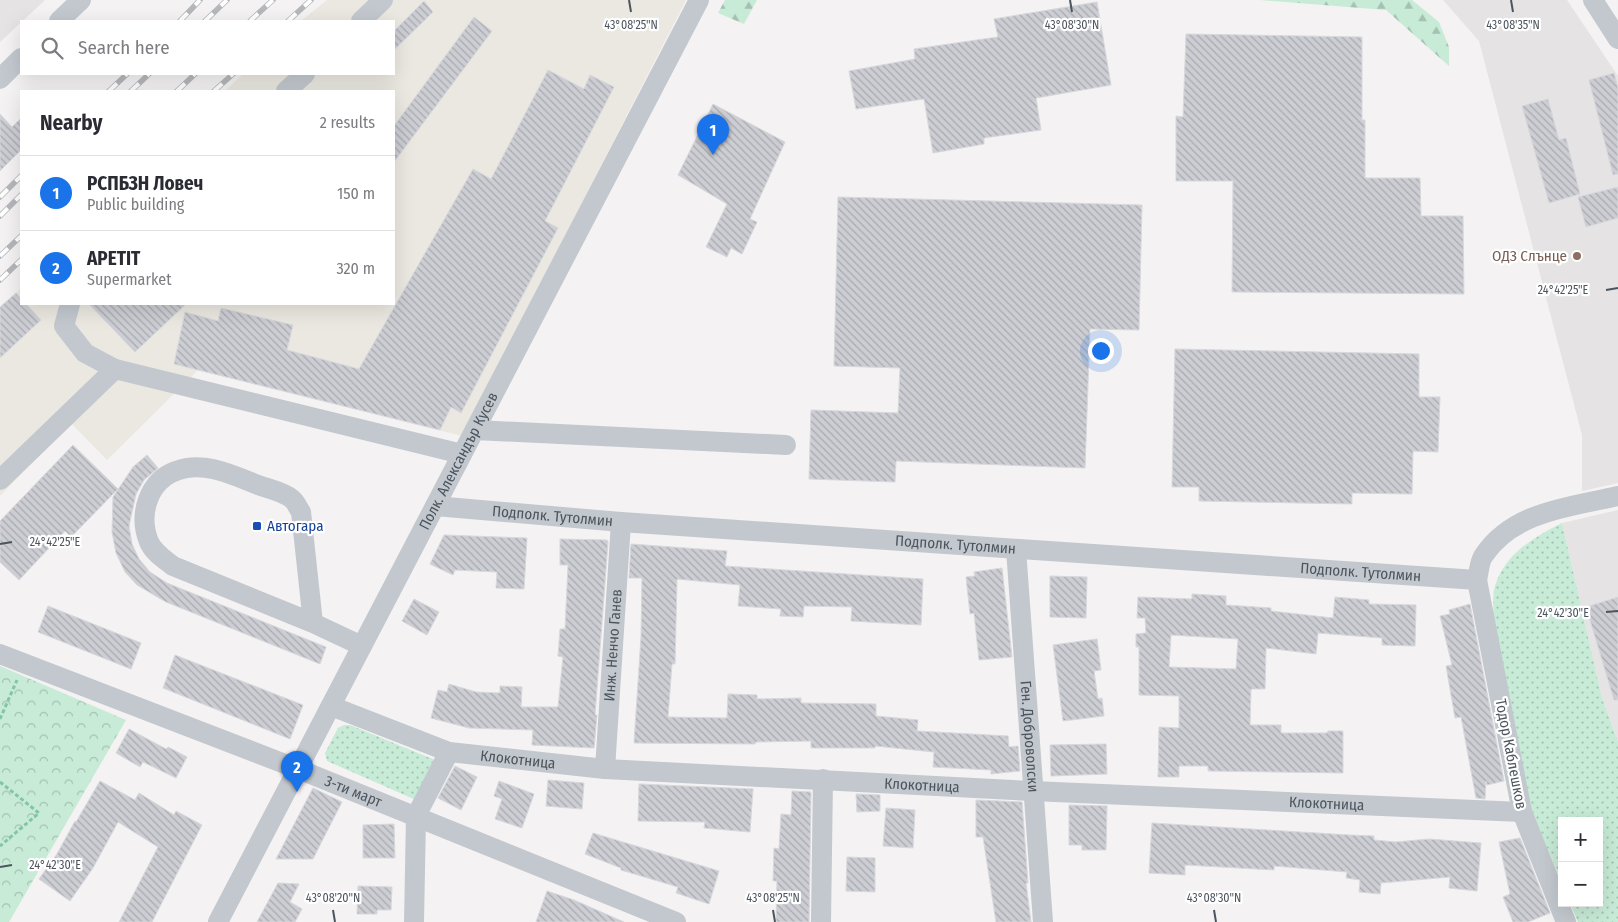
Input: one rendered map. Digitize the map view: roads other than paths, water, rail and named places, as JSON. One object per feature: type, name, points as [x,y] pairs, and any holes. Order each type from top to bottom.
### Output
[{"type":"street","points":[[60,20],[81,0]]},
{"type":"street","points":[[362,20],[383,0]]},
{"type":"street","name":"Полк. Александър Кусев","points":[[218,922],[699,0]]},
{"type":"street","points":[[1594,0],[1617,35]]},
{"type":"street","points":[[0,79],[20,59]]},
{"type":"street","points":[[287,90],[304,75]]},
{"type":"street","points":[[70,305],[64,326],[85,353],[115,369],[462,454]]},
{"type":"street","points":[[0,480],[115,369]]},
{"type":"street","points":[[475,430],[786,445]]},
{"type":"street","points":[[313,623],[301,512],[292,499],[218,469],[196,468],[176,471],[160,479],[149,493],[145,527],[150,542],[160,557],[173,566],[313,623],[362,646]]},
{"type":"street","points":[[1477,580],[1482,556],[1508,528],[1546,512],[1618,496]]},
{"type":"street","name":"Подполк. Тутолмин","points":[[435,506],[621,522],[1477,580]]},
{"type":"street","name":"Инж. Ненчо Ганев","points":[[606,769],[621,522]]},
{"type":"street","name":"Ген. Доброволски","points":[[1016,549],[1032,791],[1043,922]]},
{"type":"street","name":"Тодор Каблешков","points":[[1477,580],[1522,812],[1566,922]]},
{"type":"street","name":"3-ти март","points":[[0,654],[298,769],[676,922]]},
{"type":"street","name":"Клокотница","points":[[331,706],[449,752],[606,769],[1032,791],[1522,812]]},
{"type":"street","points":[[414,922],[416,816],[449,752]]},
{"type":"street","points":[[821,922],[823,779]]},
{"type":"railway","points":[[181,20],[200,0]]},
{"type":"railway","points":[[206,20],[227,0]]},
{"type":"railway","points":[[251,20],[273,0]]},
{"type":"railway","points":[[289,20],[311,0]]},
{"type":"railway","points":[[110,90],[126,75]]},
{"type":"railway","points":[[132,90],[148,75]]},
{"type":"railway","points":[[178,90],[194,75]]},
{"type":"railway","points":[[215,90],[232,75]]},
{"type":"railway","points":[[0,197],[20,177]]},
{"type":"railway","points":[[0,216],[20,196]]},
{"type":"railway","points":[[0,256],[20,237]]},
{"type":"railway","points":[[0,280],[20,261]]},
{"type":"place","name":"РСПБЗН Ловеч","points":[[713,155]]},
{"type":"place","name":"ОДЗ Слънце","points":[[1577,256]]},
{"type":"place","name":"Автогара","points":[[257,526]]},
{"type":"place","name":"APETIT","points":[[297,792]]}]
